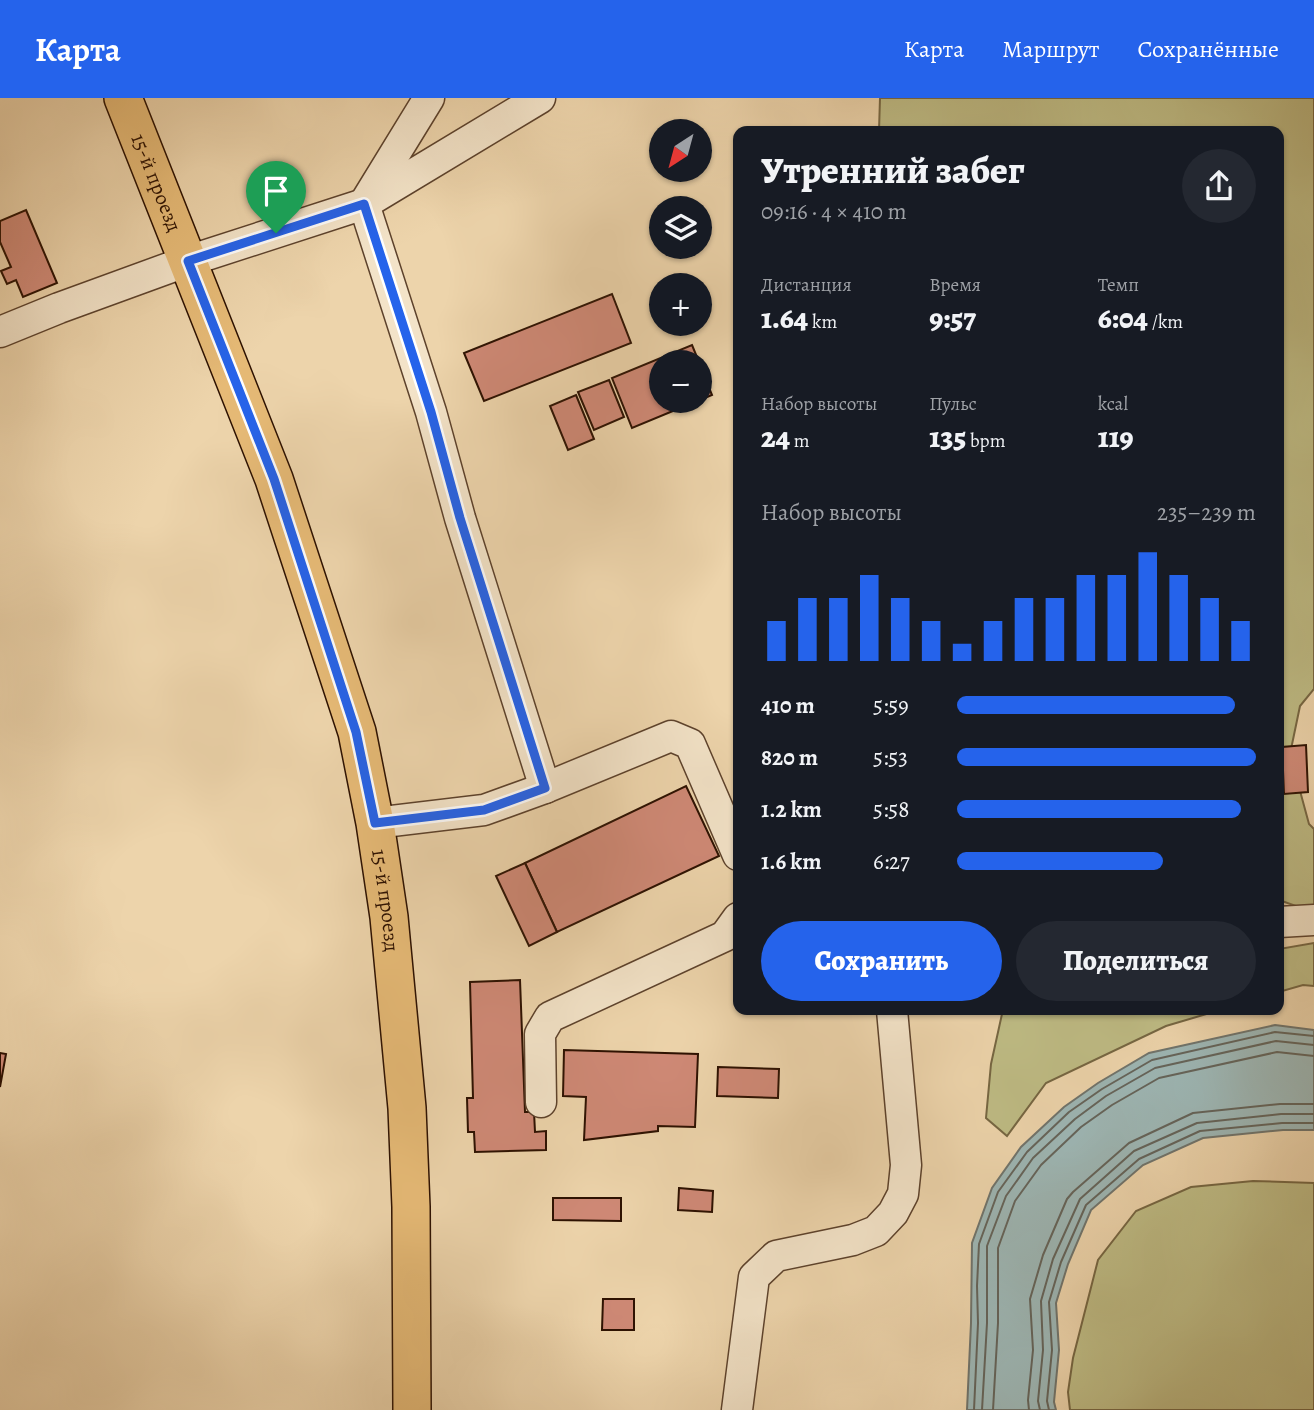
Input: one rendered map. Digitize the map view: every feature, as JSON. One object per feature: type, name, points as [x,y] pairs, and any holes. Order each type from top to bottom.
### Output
[{"type":"main road","name":"15-й проезд","points":[[123,98],[278,492],[356,732],[375,823],[388,917],[407,1108],[411,1207],[412,1410]]},
{"type":"lane","points":[[429,98],[364,204],[431,412],[460,518],[545,788]]},
{"type":"lane","points":[[0,332],[188,261],[364,204],[540,98]]},
{"type":"lane","points":[[375,823],[484,810],[671,736],[690,744],[733,843]]},
{"type":"lane","points":[[1284,922],[1314,920]]},
{"type":"lane","points":[[541,1102],[540,1034],[550,1017],[725,936],[733,925]]},
{"type":"lane","points":[[737,1410],[754,1277],[776,1256],[853,1240],[876,1231],[893,1213],[903,1194],[906,1165],[892,1015]]},
{"type":"shaded area","points":[[880,98],[1314,98],[1314,689],[1300,706],[1290,754],[1309,824],[1314,829],[1314,907],[1307,910],[1284,902],[1284,126],[879,126]]},
{"type":"shaded area","points":[[1314,943],[1314,986],[1303,985],[1284,991],[1284,948]]},
{"type":"shaded area","points":[[1002,1015],[1203,1015],[1166,1026],[1046,1083],[1007,1136],[986,1118],[991,1064]]},
{"type":"shaded area","points":[[1253,1181],[1314,1183],[1314,1410],[1070,1410],[1068,1392],[1073,1358],[1098,1260],[1136,1211],[1191,1187]]},
{"type":"water","points":[[1275,1025],[1314,1030],[1314,1130],[1283,1130],[1203,1138],[1143,1165],[1091,1210],[1068,1264],[1056,1303],[1059,1350],[1054,1402],[1056,1410],[967,1410],[972,1243],[992,1188],[1021,1147],[1064,1107],[1149,1053]]},
{"type":"building","points":[[26,210],[57,283],[23,297],[16,280],[7,284],[1,271],[11,267],[0,242],[0,221]]},
{"type":"building","points":[[612,294],[631,343],[484,401],[464,353]]},
{"type":"building","points":[[692,345],[694,350],[680,350]]},
{"type":"building","points":[[649,363],[649,413],[668,413],[632,428],[612,378]]},
{"type":"building","points":[[609,380],[624,417],[594,430],[578,392]]},
{"type":"building","points":[[576,395],[594,439],[568,450],[550,406]]},
{"type":"building","points":[[1306,745],[1308,792],[1284,794],[1284,747]]},
{"type":"building","points":[[686,786],[719,856],[557,932],[525,863]]},
{"type":"building","points":[[525,863],[557,932],[529,946],[496,876]]},
{"type":"building","points":[[520,980],[525,1112],[534,1112],[535,1132],[546,1131],[546,1150],[475,1152],[474,1132],[468,1132],[467,1098],[473,1098],[470,982]]},
{"type":"building","points":[[564,1050],[698,1054],[695,1127],[658,1126],[658,1131],[584,1140],[586,1097],[563,1096]]},
{"type":"building","points":[[0,1053],[6,1054],[0,1087]]},
{"type":"building","points":[[718,1067],[779,1069],[778,1098],[717,1096]]},
{"type":"building","points":[[679,1188],[713,1191],[712,1212],[678,1210]]},
{"type":"building","points":[[553,1198],[621,1198],[621,1221],[553,1220]]},
{"type":"building","points":[[603,1299],[634,1299],[634,1330],[602,1330]]},
{"type":"route","points":[[364,204],[431,412],[460,518],[545,788],[484,810],[375,823],[356,732],[321,620],[274,479],[188,261],[276,233],[364,204]]}]
